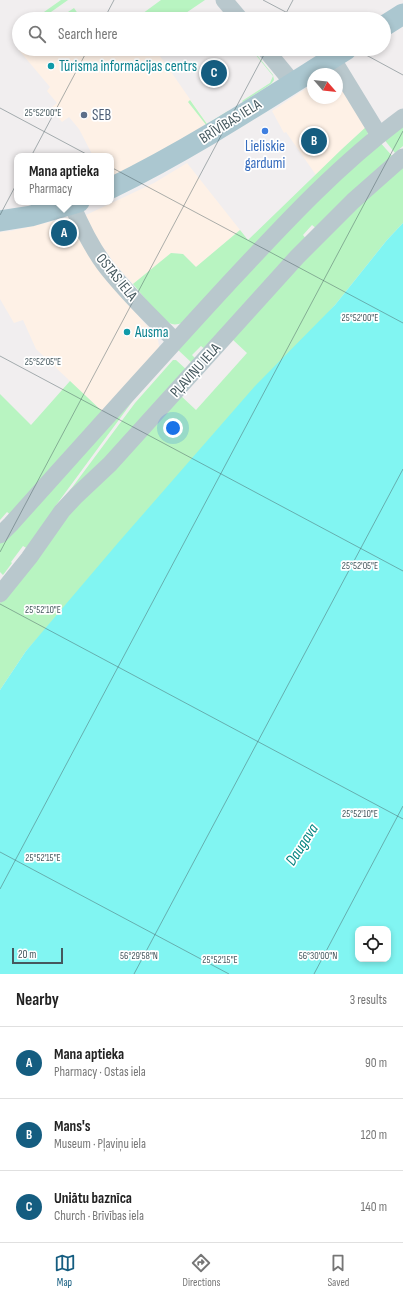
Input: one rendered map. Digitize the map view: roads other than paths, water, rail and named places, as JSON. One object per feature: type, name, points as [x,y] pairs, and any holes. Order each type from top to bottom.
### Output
[{"type":"main road","points":[[391,22],[403,14]]},
{"type":"main road","name":"BRĪVĪBAS IELA","points":[[114,187],[146,171],[183,150],[337,56]]},
{"type":"main road","points":[[0,221],[32,216],[68,205]]},
{"type":"street","points":[[224,0],[234,12]]},
{"type":"street","points":[[271,56],[293,83]]},
{"type":"street","points":[[341,56],[379,135]]},
{"type":"street","points":[[0,535],[262,247],[329,179],[379,135],[403,117]]},
{"type":"street","name":"PĻAVIŅU IELA","points":[[0,594],[29,558],[62,511],[110,464],[297,258],[353,201],[403,158]]},
{"type":"street","name":"OSTAS IELA","points":[[76,205],[88,238],[104,264],[126,291],[175,341]]},
{"type":"water","name":"Daugava","points":[[403,223],[403,974],[0,974],[0,690],[26,651],[117,544],[255,386],[335,305],[387,240]]},
{"type":"place","name":"Tūrisma informācijas centrs","points":[[51,66]]},
{"type":"place","name":"Uniātu baznīca","points":[[214,73]]},
{"type":"place","name":"SEB","points":[[84,115]]},
{"type":"place","name":"Lieliskie gardumi","points":[[265,131]]},
{"type":"place","name":"Mans's","points":[[314,141]]},
{"type":"place","name":"Mana aptieka","points":[[64,233]]},
{"type":"place","name":"Ausma","points":[[127,332]]}]
